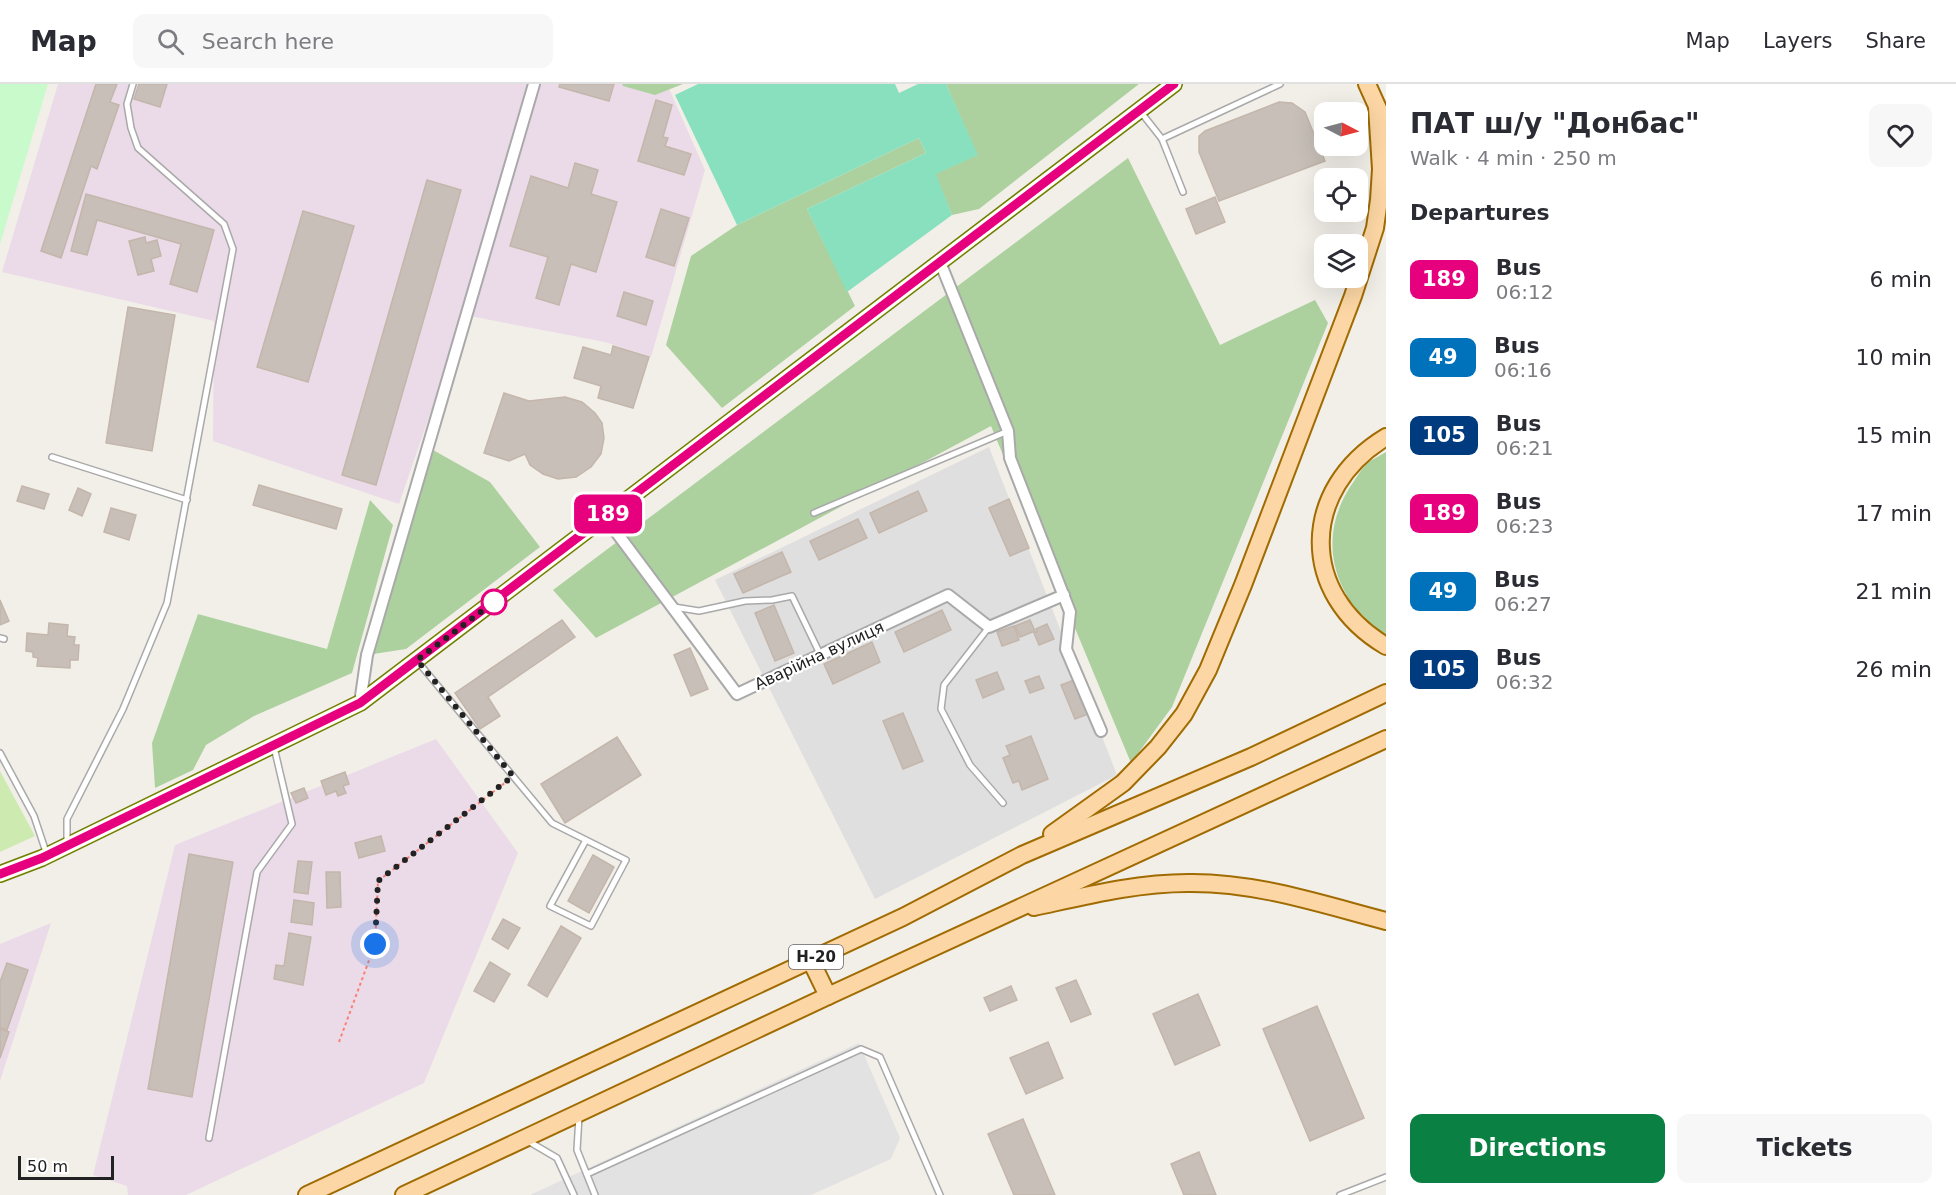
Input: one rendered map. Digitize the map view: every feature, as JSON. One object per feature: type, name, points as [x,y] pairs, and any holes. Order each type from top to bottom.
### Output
[{"type":"main road","points":[[0,874],[47,855],[360,703],[1174,84]]},
{"type":"main road","points":[[1367,84],[1386,127]]},
{"type":"main road","points":[[1022,855],[1123,783],[1158,747],[1184,714],[1208,670],[1243,585],[1353,296],[1375,228],[1381,169],[1377,107]]},
{"type":"main road","points":[[1386,437],[1357,457],[1344,472],[1327,504],[1320,548],[1323,570],[1343,609],[1372,638],[1386,646]]},
{"type":"main road","name":"Н-20","points":[[307,1195],[903,917],[1022,855],[1251,757],[1386,693]]},
{"type":"main road","name":"Н-20","points":[[404,1195],[1004,914],[1386,739]]},
{"type":"main road","points":[[1004,914],[1146,885],[1188,883],[1231,885],[1276,892],[1386,921]]},
{"type":"main road","points":[[810,959],[828,996]]},
{"type":"street","points":[[360,703],[367,655],[534,84]]},
{"type":"street","points":[[940,262],[1008,431],[1010,458],[1070,612],[1066,649],[1101,731]]},
{"type":"street","name":"Аварійна вулиця","points":[[605,517],[737,694],[948,595],[989,627]]},
{"type":"street","points":[[989,627],[1064,595]]},
{"type":"lane","points":[[67,845],[67,819],[123,709],[167,603],[233,249],[224,224],[138,148],[131,128],[127,104],[133,84]]},
{"type":"lane","points":[[1162,139],[1280,84]]},
{"type":"lane","points":[[1139,110],[1162,139],[1183,192]]},
{"type":"lane","points":[[814,513],[1008,431]]},
{"type":"lane","points":[[52,457],[187,500]]},
{"type":"lane","points":[[672,606],[699,611],[745,601],[772,600],[792,596],[820,655]]},
{"type":"lane","points":[[989,627],[944,685],[941,709],[970,765],[1003,803]]},
{"type":"lane","points":[[417,660],[552,823],[586,840],[626,860],[591,926],[550,906],[586,840]]},
{"type":"lane","points":[[209,1138],[257,872],[292,824],[273,745]]},
{"type":"lane","points":[[0,753],[34,816],[47,855]]},
{"type":"lane","points":[[586,1174],[861,1049],[880,1057],[940,1195]]},
{"type":"lane","points":[[579,1113],[577,1150],[595,1195]]},
{"type":"lane","points":[[524,1139],[557,1158],[574,1195]]},
{"type":"lane","points":[[1340,1195],[1386,1177]]},
{"type":"path","points":[[339,1042],[375,944],[378,881],[513,776]]},
{"type":"shaded area","points":[[58,84],[667,84],[705,170],[651,357],[605,342],[464,315],[399,504],[213,441],[214,321],[2,272]]},
{"type":"shaded area","points":[[989,447],[1117,775],[875,899],[715,580]]},
{"type":"shaded area","points":[[436,739],[518,853],[424,1083],[186,1195],[128,1195],[127,1186],[93,1175],[175,845]]},
{"type":"shaded area","points":[[51,923],[0,1081],[0,944]]},
{"type":"shaded area","points":[[859,1043],[900,1138],[891,1159],[811,1195],[530,1195]]},
{"type":"green space","points":[[0,84],[48,84],[0,244]]},
{"type":"green space","points":[[622,84],[683,84],[655,95]]},
{"type":"green space","points":[[698,84],[895,84],[899,93],[918,84],[946,84],[978,155],[936,174],[952,215],[847,292],[807,209],[926,153],[919,138],[737,225],[675,95]]},
{"type":"green space","points":[[946,84],[1139,84],[979,209],[952,215],[935,174],[977,155]]},
{"type":"green space","points":[[919,138],[926,153],[807,209],[855,306],[722,408],[666,345],[691,256],[737,225]]},
{"type":"green space","points":[[1128,158],[1220,345],[1315,300],[1328,323],[1172,707],[1131,763],[991,426],[596,638],[553,590]]},
{"type":"green space","points":[[426,446],[490,482],[540,547],[406,649],[367,655]]},
{"type":"green space","points":[[1386,452],[1386,637],[1368,622],[1354,606],[1343,588],[1336,569],[1333,549],[1334,529],[1339,508],[1350,487],[1366,464]]},
{"type":"green space","points":[[370,500],[393,525],[352,673],[254,716],[206,745],[193,770],[155,788],[152,743],[198,614],[327,649]]},
{"type":"green space","points":[[0,771],[35,836],[0,852]]},
{"type":"building","points":[[96,84],[117,84],[110,102],[119,105],[97,169],[91,166],[61,258],[41,251]]},
{"type":"building","points":[[139,84],[167,84],[160,107],[134,99]]},
{"type":"building","points":[[560,84],[614,84],[609,101],[559,87]]},
{"type":"building","points":[[656,100],[672,105],[663,137],[668,138],[665,146],[691,154],[684,175],[638,161]]},
{"type":"building","points":[[1279,102],[1292,103],[1305,112],[1314,134],[1314,156],[1323,156],[1325,161],[1219,201],[1199,152],[1199,136],[1205,131]]},
{"type":"building","points":[[575,163],[598,170],[591,194],[617,202],[596,272],[571,264],[559,305],[536,298],[548,257],[510,246],[531,176],[568,188]]},
{"type":"building","points":[[427,180],[461,190],[376,485],[342,475]]},
{"type":"building","points":[[86,194],[214,230],[197,292],[170,284],[181,244],[97,220],[87,255],[71,251]]},
{"type":"building","points":[[1215,197],[1225,222],[1196,234],[1186,209]]},
{"type":"building","points":[[661,209],[689,218],[674,266],[646,257]]},
{"type":"building","points":[[303,211],[354,226],[308,382],[257,367]]},
{"type":"building","points":[[145,237],[146,243],[157,240],[161,256],[151,259],[154,271],[138,275],[129,241]]},
{"type":"building","points":[[624,292],[653,301],[646,325],[617,316]]},
{"type":"building","points":[[128,307],[175,315],[152,451],[106,443]]},
{"type":"building","points":[[613,346],[649,357],[633,408],[598,398],[601,386],[574,378],[583,347],[611,355]]},
{"type":"building","points":[[504,393],[529,401],[565,397],[582,402],[595,413],[602,423],[604,438],[601,454],[591,467],[576,477],[558,479],[543,474],[530,465],[525,454],[509,461],[484,453]]},
{"type":"building","points":[[259,485],[342,509],[336,529],[253,505]]},
{"type":"building","points":[[22,486],[49,494],[44,509],[17,501]]},
{"type":"building","points":[[78,488],[91,494],[82,516],[69,510]]},
{"type":"building","points":[[918,491],[927,511],[879,533],[870,513]]},
{"type":"building","points":[[1009,499],[1029,548],[1010,556],[989,508]]},
{"type":"building","points":[[111,508],[136,515],[129,540],[104,532]]},
{"type":"building","points":[[858,519],[867,538],[819,560],[810,541]]},
{"type":"building","points":[[782,552],[791,572],[743,593],[734,574]]},
{"type":"building","points":[[0,600],[9,621],[0,625]]},
{"type":"building","points":[[774,605],[794,653],[775,661],[755,613]]},
{"type":"building","points":[[942,610],[951,630],[904,652],[895,632]]},
{"type":"building","points":[[562,620],[575,637],[488,697],[500,716],[480,729],[455,693]]},
{"type":"building","points":[[1030,620],[1035,631],[1020,637],[1015,626]]},
{"type":"building","points":[[49,623],[68,625],[67,636],[75,637],[74,645],[79,645],[78,660],[70,660],[70,668],[37,666],[38,658],[33,657],[33,652],[26,651],[27,633],[48,635]]},
{"type":"building","points":[[1047,624],[1054,639],[1039,645],[1034,633],[1037,632],[1036,629]]},
{"type":"building","points":[[1014,626],[1019,640],[1002,646],[997,632]]},
{"type":"building","points":[[872,642],[880,662],[833,684],[824,664]]},
{"type":"building","points":[[690,648],[708,689],[691,696],[674,655]]},
{"type":"building","points":[[997,672],[1004,689],[983,698],[976,680]]},
{"type":"building","points":[[1039,676],[1044,688],[1030,693],[1025,681]]},
{"type":"building","points":[[1074,680],[1088,714],[1075,719],[1061,685]]},
{"type":"building","points":[[903,713],[923,761],[903,769],[883,721]]},
{"type":"building","points":[[1031,736],[1048,779],[1022,790],[1019,781],[1013,783],[1003,758],[1010,755],[1006,746]]},
{"type":"building","points":[[617,737],[641,775],[565,823],[541,784]]},
{"type":"building","points":[[345,772],[349,784],[343,786],[346,793],[338,796],[336,791],[326,795],[321,781]]},
{"type":"building","points":[[304,788],[308,798],[296,803],[291,793]]},
{"type":"building","points":[[381,836],[385,851],[359,858],[355,843]]},
{"type":"building","points":[[189,854],[233,862],[192,1097],[148,1089]]},
{"type":"building","points":[[593,855],[614,867],[589,913],[568,901]]},
{"type":"building","points":[[298,861],[312,862],[308,894],[294,892]]},
{"type":"building","points":[[326,872],[340,872],[341,907],[327,908]]},
{"type":"building","points":[[294,900],[314,903],[312,925],[291,922]]},
{"type":"building","points":[[503,919],[520,928],[508,949],[492,939]]},
{"type":"building","points":[[561,926],[581,938],[547,997],[528,985]]},
{"type":"building","points":[[289,933],[311,937],[303,985],[274,979],[276,965],[284,966]]},
{"type":"building","points":[[490,962],[510,974],[494,1002],[474,991]]},
{"type":"building","points":[[7,963],[28,970],[7,1030],[0,1028],[0,982]]},
{"type":"building","points":[[1076,980],[1091,1014],[1071,1022],[1056,988]]},
{"type":"building","points":[[1011,986],[1017,1000],[990,1011],[984,998]]},
{"type":"building","points":[[1198,994],[1220,1045],[1175,1065],[1153,1014]]},
{"type":"building","points":[[1317,1006],[1364,1118],[1310,1141],[1263,1029]]},
{"type":"building","points":[[0,1029],[9,1032],[0,1058]]},
{"type":"building","points":[[1048,1042],[1063,1078],[1026,1094],[1010,1058]]},
{"type":"building","points":[[1023,1119],[1055,1195],[1014,1195],[988,1134]]},
{"type":"building","points":[[1199,1152],[1216,1195],[1184,1195],[1171,1164]]},
{"type":"bus line","name":"189","points":[[0,874],[42,858],[360,703],[1174,84]]},
{"type":"route","points":[[375,944],[378,881],[513,776],[417,660],[494,602]]}]
